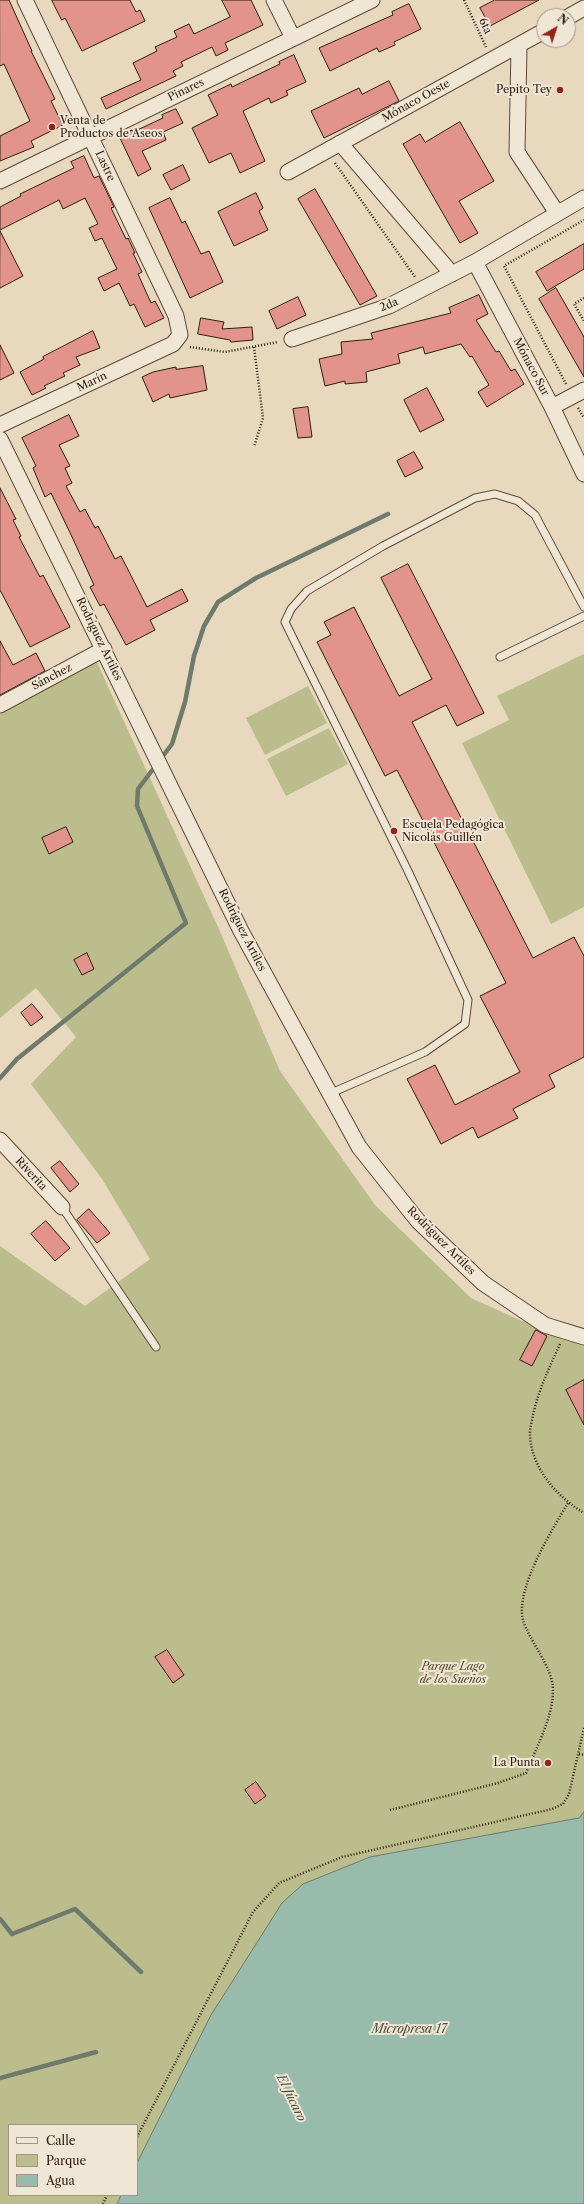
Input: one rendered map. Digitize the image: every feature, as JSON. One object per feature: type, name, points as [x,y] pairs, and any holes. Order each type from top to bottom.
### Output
[{"type":"street","name":"Lastre","points":[[25,0],[176,316],[177,339]]},
{"type":"street","points":[[274,0],[293,38]]},
{"type":"street","name":"Pinares","points":[[0,181],[372,0]]},
{"type":"street","name":"Mónaco Oeste","points":[[288,172],[536,36]]},
{"type":"street","points":[[519,46],[517,152],[557,214]]},
{"type":"street","points":[[340,144],[452,274]]},
{"type":"street","name":"2da","points":[[292,339],[389,306],[475,262],[584,198]]},
{"type":"street","name":"Mónaco Sur","points":[[475,262],[552,407],[584,474]]},
{"type":"street","name":"Marín","points":[[0,425],[177,339]]},
{"type":"street","points":[[552,407],[578,394]]},
{"type":"street","name":"Rodríguez Artiles","points":[[0,439],[241,931],[359,1147],[418,1221],[483,1283],[545,1325],[584,1337]]},
{"type":"street","name":"Sánchez","points":[[0,705],[104,649]]},
{"type":"street","name":"Riverita","points":[[0,1140],[62,1207]]},
{"type":"lane","points":[[329,1094],[425,1052],[465,1024],[468,1000],[408,871],[285,622],[291,609],[307,591],[382,546],[475,498],[495,494],[518,501],[535,515],[584,607]]},
{"type":"lane","points":[[500,657],[584,616]]},
{"type":"lane","points":[[62,1207],[156,1347]]},
{"type":"path","name":"6ta","points":[[464,0],[492,59]]},
{"type":"path","points":[[326,152],[423,289]]},
{"type":"path","points":[[584,220],[504,266],[578,394],[584,418]]},
{"type":"path","points":[[584,298],[574,304],[584,321]]},
{"type":"path","points":[[177,339],[225,352],[292,339]]},
{"type":"path","points":[[254,347],[263,418],[254,447]]},
{"type":"path","points":[[566,1331],[539,1390],[530,1433],[536,1459],[549,1483],[568,1503],[584,1513]]},
{"type":"path","points":[[390,1810],[498,1783],[526,1773],[547,1719],[553,1689],[546,1665],[523,1620],[524,1591],[543,1546],[568,1503]]},
{"type":"path","points":[[138,2135],[253,1912],[279,1883],[342,1857],[552,1809],[563,1804],[569,1794],[584,1728]]},
{"type":"path","points":[[579,1754],[584,1755]]},
{"type":"green space","points":[[584,654],[584,907],[551,924],[462,743],[509,720],[497,696]]},
{"type":"green space","name":"Parque Lago de los Sueños","points":[[95,658],[218,927],[280,1071],[375,1205],[471,1298],[522,1321],[584,1339],[584,1817],[370,1857],[303,1884],[221,1999],[138,2161],[138,2124],[8,2124],[8,2196],[121,2196],[117,2204],[0,2204],[0,1246],[85,1306],[150,1259],[102,1179],[31,1084],[76,1037],[36,988],[0,1018],[0,714]]},
{"type":"green space","points":[[308,686],[327,723],[265,755],[246,718]]},
{"type":"green space","points":[[329,728],[348,764],[286,796],[267,759]]},
{"type":"water","name":"Micropresa 17","points":[[584,1812],[584,2204],[117,2204],[121,2196],[138,2196],[138,2161],[211,2015],[282,1903],[303,1884],[370,1857],[579,1818]]},
{"type":"building","points":[[0,0],[9,0],[31,51],[55,99],[51,101],[63,125],[31,141],[34,147],[0,161],[0,136],[30,121],[4,64],[0,66]]},
{"type":"building","points":[[52,0],[130,0],[136,12],[140,10],[145,21],[82,51],[65,18],[62,20]]},
{"type":"building","points":[[222,0],[251,0],[263,25],[225,43],[228,50],[216,56],[212,47],[181,62],[183,66],[173,71],[176,76],[106,109],[101,98],[141,80],[133,63],[157,51],[155,47],[177,37],[174,31],[189,24],[194,34],[230,17]]},
{"type":"building","points":[[495,0],[539,0],[490,26],[480,8]]},
{"type":"building","points":[[409,4],[421,29],[394,42],[395,45],[379,52],[377,48],[330,71],[319,48],[393,15],[392,12]]},
{"type":"building","points":[[294,55],[306,82],[286,91],[288,95],[271,103],[269,98],[243,111],[265,161],[240,173],[231,153],[209,163],[192,128],[218,115],[208,95],[231,84],[232,87],[280,64],[279,62]]},
{"type":"building","points":[[389,81],[399,101],[324,138],[311,111],[359,88],[362,94]]},
{"type":"building","points":[[176,109],[183,123],[163,132],[166,140],[142,151],[151,169],[138,176],[119,136],[132,130],[133,132],[163,118],[162,115]]},
{"type":"building","points":[[460,122],[494,181],[459,201],[478,233],[460,243],[403,144],[420,134],[425,142]]},
{"type":"building","points":[[84,156],[94,178],[99,176],[114,207],[111,208],[126,239],[128,238],[135,253],[133,253],[142,272],[138,274],[151,303],[155,301],[164,318],[145,327],[134,304],[130,306],[119,283],[104,291],[98,278],[117,269],[102,238],[95,241],[89,228],[98,224],[85,198],[63,209],[59,200],[0,230],[0,207],[21,196],[20,194],[74,168],[71,162]]},
{"type":"building","points":[[183,165],[190,180],[171,190],[163,175]]},
{"type":"building","points":[[315,189],[377,296],[360,305],[298,199]]},
{"type":"building","points":[[256,193],[263,208],[259,211],[268,230],[234,246],[218,212]]},
{"type":"building","points":[[170,198],[182,223],[185,221],[201,254],[209,251],[223,282],[190,298],[149,208]]},
{"type":"building","points":[[0,231],[23,276],[0,288]]},
{"type":"building","points":[[584,244],[584,269],[547,291],[536,272]]},
{"type":"building","points":[[556,288],[584,337],[584,377],[539,299]]},
{"type":"building","points":[[479,295],[488,314],[476,320],[496,352],[499,351],[511,371],[515,369],[524,384],[487,407],[478,392],[489,385],[472,356],[470,357],[461,344],[425,354],[423,347],[398,354],[400,363],[366,372],[367,382],[345,384],[345,381],[325,386],[319,359],[342,354],[341,342],[373,339],[371,333],[451,313],[449,308]]},
{"type":"building","points":[[298,297],[306,315],[277,329],[269,311]]},
{"type":"building","points":[[201,318],[224,322],[222,329],[252,327],[253,340],[231,342],[230,340],[198,334]]},
{"type":"building","points":[[93,331],[100,348],[76,357],[80,365],[63,373],[65,376],[44,386],[46,388],[32,395],[20,372],[44,359],[43,357]]},
{"type":"building","points":[[0,345],[14,373],[0,380]]},
{"type":"building","points":[[203,366],[207,390],[170,398],[169,394],[153,402],[142,377],[153,372],[176,367],[176,369]]},
{"type":"building","points":[[427,388],[444,420],[420,432],[404,400]]},
{"type":"building","points":[[308,407],[312,437],[298,438],[293,409]]},
{"type":"building","points":[[69,415],[79,436],[59,445],[70,466],[65,468],[72,483],[66,486],[80,512],[85,509],[95,528],[98,526],[115,559],[121,556],[147,607],[182,589],[188,601],[150,620],[155,630],[126,645],[104,604],[100,606],[90,587],[94,585],[51,493],[45,497],[33,468],[36,466],[22,438]]},
{"type":"building","points":[[414,452],[423,468],[405,477],[397,461]]},
{"type":"building","points":[[0,488],[16,519],[13,520],[21,536],[19,537],[40,577],[43,575],[70,627],[30,647],[0,590]]},
{"type":"building","points":[[408,564],[484,713],[457,726],[446,705],[412,722],[533,958],[574,937],[584,956],[584,1057],[549,1075],[555,1087],[513,1109],[518,1118],[478,1138],[473,1127],[441,1144],[407,1079],[435,1065],[455,1105],[520,1072],[480,996],[506,983],[397,770],[385,776],[317,642],[331,635],[324,622],[354,607],[399,696],[432,679],[381,578]]},
{"type":"building","points":[[0,641],[13,665],[36,653],[45,671],[0,695]]},
{"type":"building","points":[[66,827],[73,842],[49,854],[42,838]]},
{"type":"building","points":[[87,953],[94,969],[82,975],[74,960]]},
{"type":"building","points":[[32,1004],[43,1017],[31,1026],[21,1013]]},
{"type":"building","points":[[60,1161],[79,1184],[70,1192],[51,1168]]},
{"type":"building","points":[[89,1209],[110,1233],[97,1243],[77,1220]]},
{"type":"building","points":[[46,1221],[70,1248],[55,1261],[31,1234]]},
{"type":"building","points":[[536,1330],[547,1336],[532,1366],[520,1360]]},
{"type":"building","points":[[584,1380],[584,1425],[566,1390]]},
{"type":"building","points":[[167,1650],[184,1675],[173,1683],[155,1657]]},
{"type":"building","points":[[256,1782],[266,1796],[255,1804],[245,1790]]},
{"type":"waterway","points":[[0,1078],[17,1059],[186,923],[137,806],[138,789],[172,744],[185,702],[194,656],[204,626],[218,602],[256,578],[388,514]]},
{"type":"waterway","points":[[0,1919],[12,1934],[75,1909],[141,1972]]},
{"type":"waterway","points":[[0,2078],[96,2052]]},
{"type":"place","name":"Pepito Tey","points":[[560,90]]},
{"type":"place","name":"Venta de Productos de Aseos","points":[[52,127]]},
{"type":"place","name":"Escuela Pedagógica Nicolás Guillén","points":[[394,831]]},
{"type":"place","name":"La Punta","points":[[548,1763]]},
{"type":"water label","name":"El Júcaro","points":[[291,2098]]}]
